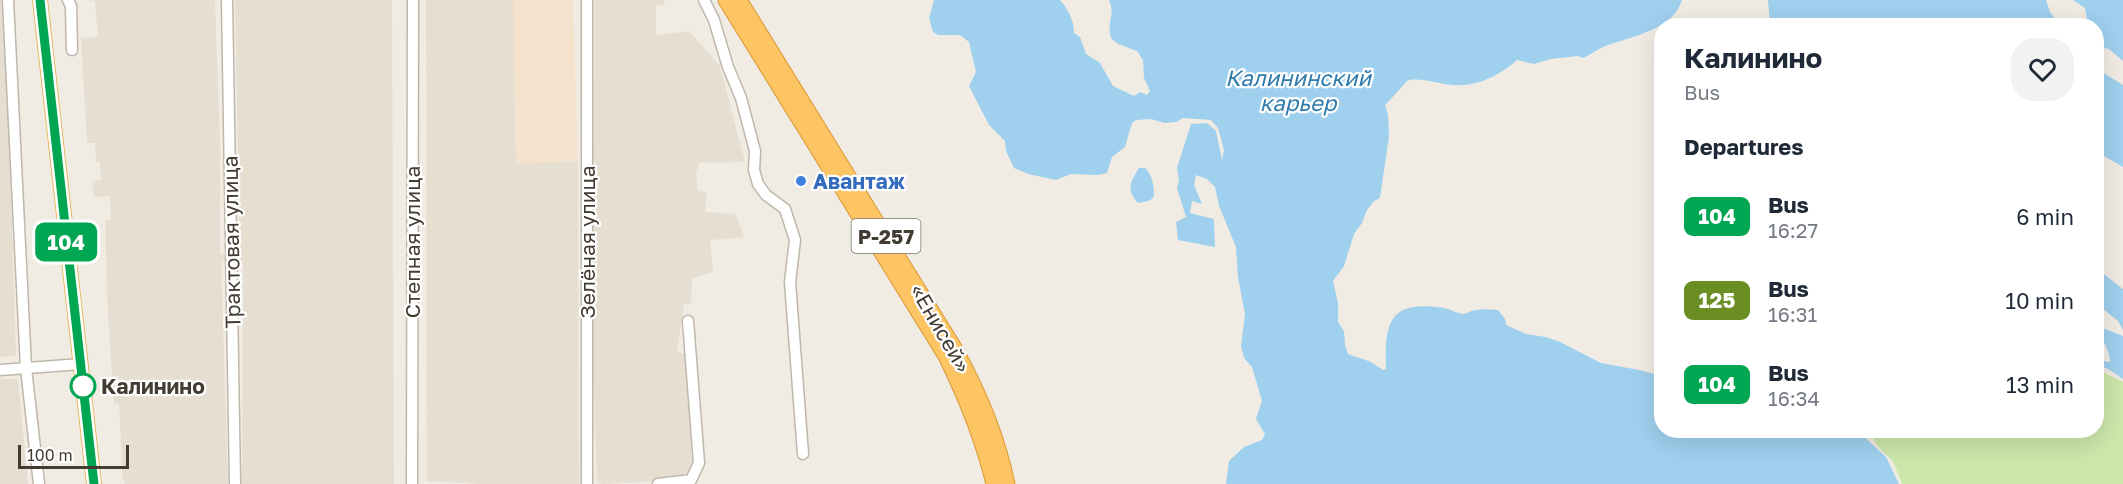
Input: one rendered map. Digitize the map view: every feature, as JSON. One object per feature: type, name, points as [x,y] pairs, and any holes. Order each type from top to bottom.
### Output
[{"type":"highway","name":"«Енисей»","points":[[726,0],[946,356],[970,404],[994,484]]},
{"type":"highway","name":"«Енисей»","points":[[739,0],[974,384],[1002,461],[1007,484]]},
{"type":"main road","points":[[40,0],[94,484]]},
{"type":"street","points":[[8,0],[26,368],[39,484]]},
{"type":"street","points":[[68,0],[71,6],[72,50]]},
{"type":"street","name":"Трактовая улица","points":[[227,0],[235,484]]},
{"type":"street","name":"Степная улица","points":[[412,484],[413,0]]},
{"type":"street","name":"Зелёная улица","points":[[587,0],[588,484]]},
{"type":"street","points":[[704,0],[714,20],[728,67],[741,98],[755,151],[754,170],[758,184],[766,195],[785,209],[795,240],[790,282],[803,454]]},
{"type":"street","points":[[658,484],[692,480],[699,463],[688,321]]},
{"type":"street","points":[[0,370],[81,364]]},
{"type":"shaded area","points":[[0,0],[5,0],[16,356],[0,357]]},
{"type":"shaded area","points":[[86,0],[215,0],[220,148],[220,255],[225,255],[226,261],[221,261],[228,484],[125,484],[123,480],[119,404],[114,403],[108,315],[105,220],[111,219],[110,196],[94,197],[92,181],[101,180],[100,162],[96,162],[95,143],[87,143],[81,38],[98,37],[95,1]]},
{"type":"shaded area","points":[[235,0],[392,0],[394,484],[242,484],[243,265],[240,264]]},
{"type":"shaded area","points":[[426,0],[513,0],[516,163],[578,161],[579,484],[481,484],[427,481]]},
{"type":"shaded area","points":[[513,0],[573,0],[578,161],[516,163]]},
{"type":"shaded area","points":[[595,0],[664,0],[665,5],[656,6],[656,35],[689,31],[720,66],[745,162],[699,163],[696,174],[698,190],[707,193],[705,212],[736,214],[744,237],[710,240],[713,272],[692,278],[691,304],[684,304],[677,353],[686,353],[692,467],[681,477],[646,482],[602,484],[597,479],[592,338]]},
{"type":"shaded area","points":[[0,376],[1,379],[18,379],[28,484],[0,484]]},
{"type":"green space","points":[[2104,372],[2123,382],[2123,484],[1902,484],[1893,461],[1879,448],[1873,438],[2104,438]]},
{"type":"water","name":"Калининский карьер","points":[[934,0],[1060,0],[1070,15],[1074,33],[1080,37],[1086,54],[1100,63],[1113,86],[1134,96],[1140,92],[1147,95],[1150,91],[1144,78],[1143,60],[1137,51],[1118,44],[1111,38],[1112,10],[1109,0],[1682,0],[1670,18],[1654,18],[1654,28],[1605,46],[1583,58],[1577,56],[1551,59],[1534,64],[1517,60],[1504,71],[1471,84],[1449,85],[1417,80],[1407,81],[1385,105],[1389,136],[1380,198],[1374,201],[1367,210],[1354,234],[1344,266],[1333,281],[1338,303],[1338,322],[1344,331],[1348,354],[1371,362],[1383,370],[1386,369],[1389,326],[1401,311],[1412,307],[1444,308],[1462,314],[1475,310],[1498,310],[1505,319],[1506,325],[1526,334],[1560,342],[1601,363],[1654,374],[1654,438],[1866,438],[1886,457],[1899,484],[1226,484],[1229,461],[1244,447],[1262,440],[1265,434],[1256,419],[1262,401],[1252,367],[1244,358],[1241,346],[1245,314],[1238,277],[1236,247],[1219,206],[1215,187],[1207,179],[1196,175],[1194,185],[1202,204],[1192,201],[1190,213],[1214,219],[1215,247],[1178,240],[1176,222],[1186,217],[1177,188],[1179,180],[1177,168],[1191,124],[1207,123],[1216,131],[1222,160],[1224,150],[1218,128],[1211,120],[1183,118],[1176,122],[1165,123],[1151,119],[1136,120],[1132,123],[1125,147],[1112,157],[1107,173],[1071,174],[1056,180],[1028,174],[1014,168],[1006,151],[1005,141],[989,125],[969,86],[976,72],[969,42],[960,35],[938,35],[933,32],[929,18]]},
{"type":"water","points":[[1768,0],[2046,0],[2055,18],[1769,18]]},
{"type":"water","points":[[2073,0],[2123,0],[2123,61],[2109,49],[2104,48],[2104,18],[2087,18],[2085,8]]},
{"type":"water","points":[[2104,73],[2123,85],[2123,167],[2104,156]]},
{"type":"water","points":[[1139,168],[1145,168],[1150,174],[1154,197],[1149,201],[1138,203],[1132,194],[1131,186]]},
{"type":"water","points":[[2104,275],[2123,289],[2123,330],[2118,321],[2104,310]]},
{"type":"water","points":[[2104,329],[2123,336],[2123,379],[2104,368],[2104,361],[2110,362],[2104,343]]},
{"type":"bus line","name":"104","points":[[40,0],[94,484]]},
{"type":"place","name":"Авантаж","points":[[801,181]]},
{"type":"place","name":"Калинино","points":[[83,386]]}]
